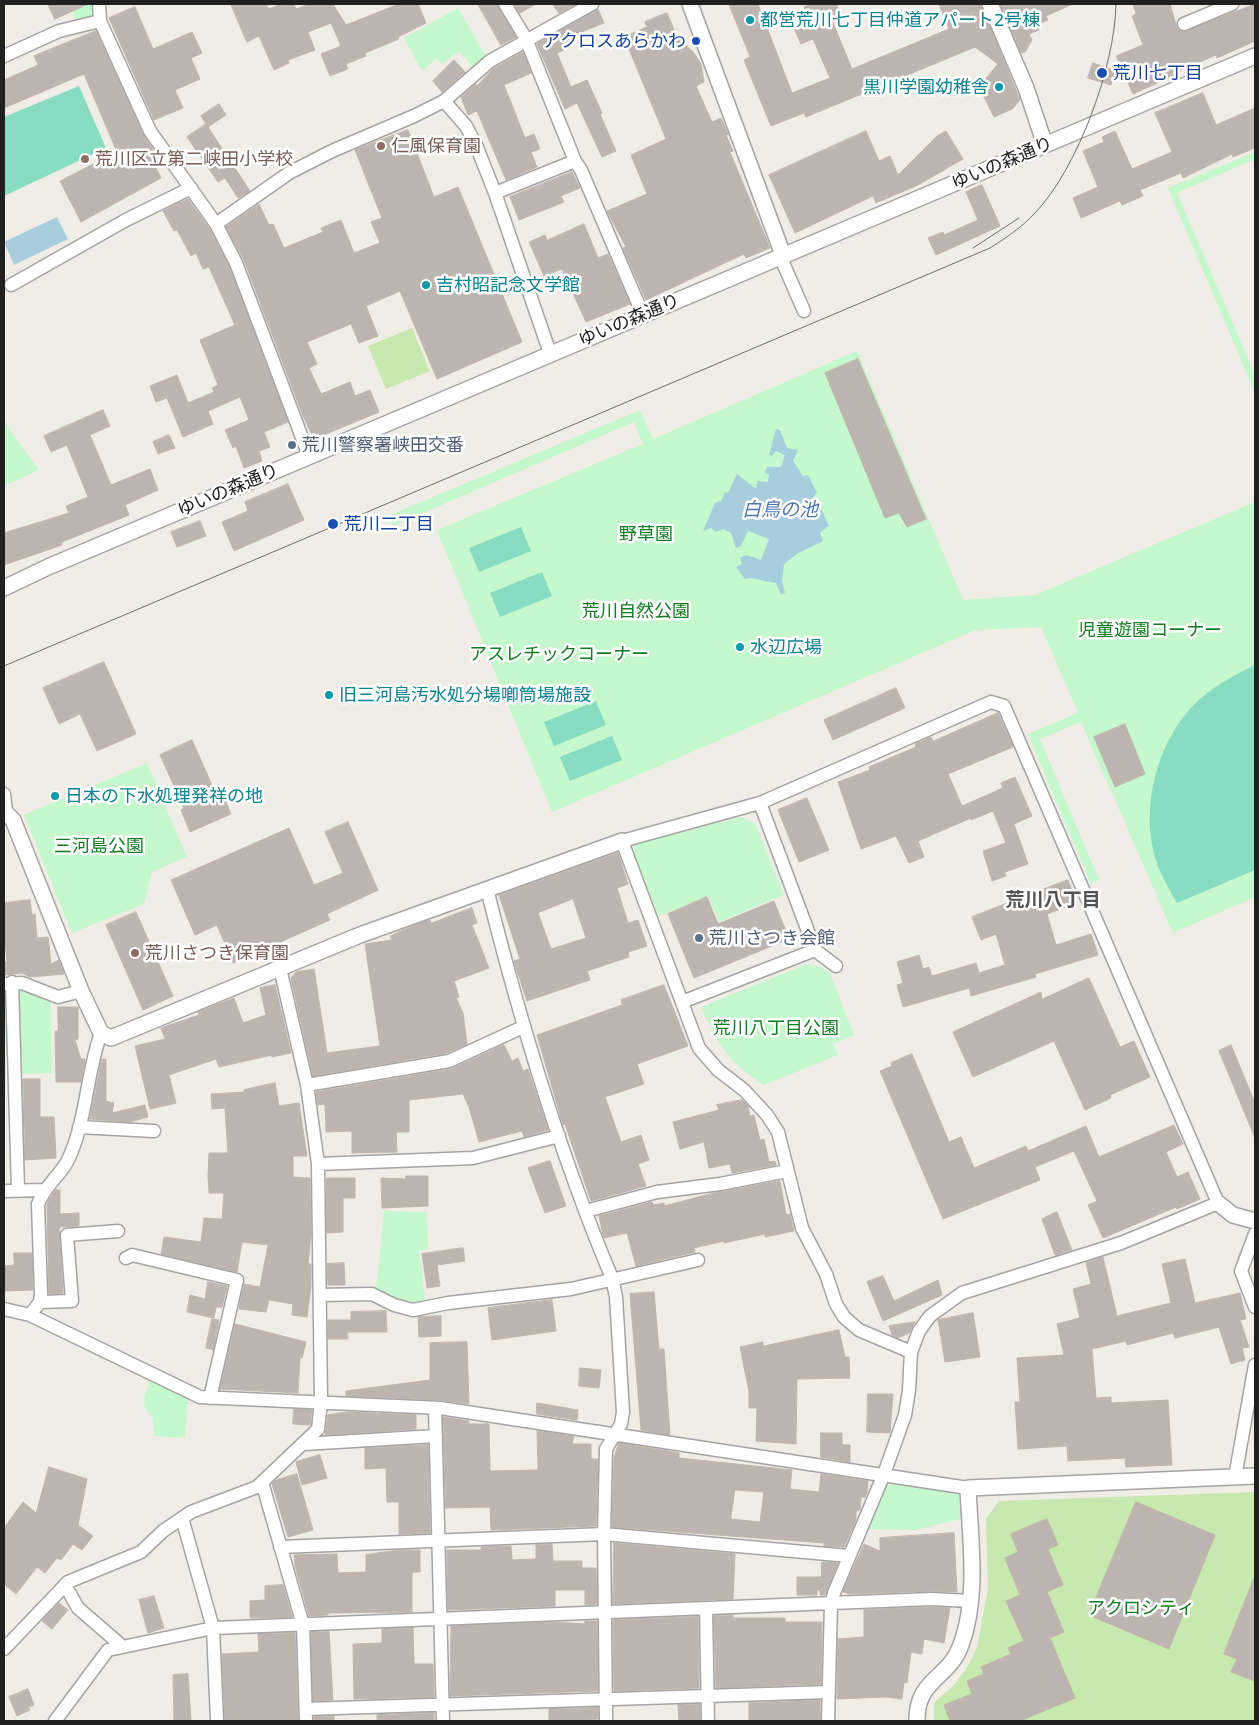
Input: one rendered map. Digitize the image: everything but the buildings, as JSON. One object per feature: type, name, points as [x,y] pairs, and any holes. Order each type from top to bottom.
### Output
[{"type":"street","points":[[99,4],[100,21],[150,131],[216,224],[236,263],[309,456]]},
{"type":"street","points":[[505,4],[526,39],[575,162],[581,170],[643,315]]},
{"type":"street","points":[[216,224],[289,173],[332,151],[444,101],[490,61],[526,39],[592,4]]},
{"type":"street","points":[[690,4],[781,255],[804,311]]},
{"type":"street","points":[[990,4],[1026,88],[1045,145]]},
{"type":"street","points":[[1184,24],[1232,4]]},
{"type":"street","points":[[4,56],[59,31],[100,21]]},
{"type":"street","name":"ゆいの森通り","points":[[4,588],[550,353],[1255,56]]},
{"type":"street","points":[[444,101],[466,126],[476,144],[550,353]]},
{"type":"street","points":[[494,193],[575,162]]},
{"type":"street","points":[[11,285],[126,220],[191,188]]},
{"type":"street","points":[[4,794],[5,811],[13,820],[81,991],[101,1033],[111,1038],[360,935],[622,841],[760,803],[992,702],[1004,706],[1218,1203],[1233,1215],[1255,1222]]},
{"type":"street","points":[[760,803],[815,950],[836,966]]},
{"type":"street","points":[[622,841],[699,1048],[718,1070],[744,1090],[767,1114],[778,1132],[802,1228],[826,1274],[836,1304],[844,1317],[859,1330],[911,1352]]},
{"type":"street","points":[[487,889],[523,1027],[558,1136],[612,1278],[617,1306],[623,1412],[621,1424],[606,1449],[604,1534],[606,1721]]},
{"type":"street","points":[[682,1002],[815,950]]},
{"type":"street","points":[[4,1649],[65,1585],[140,1552],[163,1530],[191,1512],[257,1487],[318,1429],[322,1402],[318,1164],[307,1085],[280,968]]},
{"type":"street","points":[[18,1190],[8,983],[22,983],[58,997],[81,991]]},
{"type":"street","points":[[307,1085],[449,1062],[523,1027]]},
{"type":"street","points":[[30,1315],[40,1302],[38,1204],[43,1190],[68,1161],[79,1127],[94,1052],[101,1033]]},
{"type":"street","points":[[79,1127],[154,1131]]},
{"type":"street","points":[[318,1164],[472,1158],[558,1136]]},
{"type":"street","points":[[586,1211],[657,1192],[720,1184],[787,1171]]},
{"type":"street","points":[[4,1191],[43,1190]]},
{"type":"street","points":[[828,1721],[831,1604],[884,1474],[905,1415],[909,1390],[911,1352],[919,1332],[930,1316],[962,1293],[1121,1243],[1218,1203]]},
{"type":"street","points":[[40,1302],[72,1301],[68,1235],[118,1231]]},
{"type":"street","points":[[1255,1234],[1241,1271],[1255,1308]]},
{"type":"street","points":[[126,1258],[132,1255],[237,1280],[210,1398]]},
{"type":"street","points":[[320,1295],[372,1294],[394,1305],[413,1310],[448,1303],[572,1289],[612,1278],[698,1260]]},
{"type":"street","points":[[4,1310],[30,1315],[200,1397],[435,1408],[968,1488],[1255,1476]]},
{"type":"street","points":[[1235,1477],[1255,1365]]},
{"type":"street","points":[[435,1408],[443,1721]]},
{"type":"street","points":[[304,1444],[436,1436]]},
{"type":"street","points":[[262,1482],[303,1626],[306,1715],[443,1705],[829,1692]]},
{"type":"street","points":[[916,1721],[921,1695],[953,1662],[966,1629],[970,1601],[968,1488]]},
{"type":"street","points":[[182,1518],[213,1628],[217,1721]]},
{"type":"street","points":[[280,1547],[604,1534],[849,1556]]},
{"type":"street","points":[[65,1585],[78,1608],[122,1646]]},
{"type":"street","points":[[55,1721],[108,1650],[213,1628],[706,1610],[932,1599],[970,1601]]},
{"type":"street","points":[[706,1610],[708,1721]]},
{"type":"green space","points":[[72,4],[94,4],[96,16],[76,24]]},
{"type":"green space","points":[[458,8],[487,58],[474,68],[459,51],[442,64],[437,58],[422,71],[404,38]]},
{"type":"green space","points":[[79,86],[106,148],[4,196],[4,117]]},
{"type":"green space","points":[[1255,152],[1255,159],[1177,193],[1255,375],[1255,393],[1168,188]]},
{"type":"green space","points":[[412,328],[430,371],[386,389],[368,346]]},
{"type":"green space","name":"荒川自然公園","points":[[857,351],[963,600],[1035,595],[1255,502],[1255,897],[1173,933],[1081,722],[1040,739],[1099,880],[1091,884],[1028,734],[1078,713],[1041,627],[976,630],[552,812],[437,530],[643,444],[634,422],[393,526],[388,516],[640,410],[653,439]]},
{"type":"green space","points":[[4,418],[10,430],[39,470],[4,486]]},
{"type":"green space","points":[[521,527],[531,551],[479,572],[469,548]]},
{"type":"green space","points":[[542,572],[552,596],[500,617],[490,593]]},
{"type":"green space","points":[[1255,665],[1255,870],[1177,903],[1165,882],[1152,844],[1150,805],[1158,766],[1175,729],[1200,699],[1233,676]]},
{"type":"green space","points":[[596,701],[606,725],[554,746],[544,722]]},
{"type":"green space","points":[[612,736],[622,760],[570,781],[560,757]]},
{"type":"green space","name":"三河島公園","points":[[147,763],[187,857],[152,872],[144,904],[72,933],[24,815]]},
{"type":"green space","points":[[742,817],[755,823],[784,895],[719,922],[708,896],[659,916],[633,852],[636,844]]},
{"type":"green space","name":"荒川八丁目公園","points":[[807,964],[820,967],[830,973],[854,1035],[833,1044],[838,1055],[764,1085],[741,1068],[725,1052],[701,1007]]},
{"type":"green space","points":[[4,991],[29,992],[51,1002],[52,1073],[10,1074],[4,1034]]},
{"type":"green space","points":[[384,1211],[427,1212],[428,1249],[419,1251],[426,1304],[413,1306],[376,1292]]},
{"type":"green space","points":[[150,1379],[188,1397],[185,1438],[154,1436],[153,1418],[148,1414],[144,1405]]},
{"type":"green space","points":[[887,1484],[965,1491],[965,1518],[915,1530],[867,1529]]},
{"type":"green space","name":"アクロシティ","points":[[1255,1492],[1255,1721],[934,1721],[934,1703],[955,1684],[968,1666],[977,1648],[988,1588],[986,1519],[999,1501]]},
{"type":"water","points":[[57,217],[68,239],[14,265],[4,242]]},
{"type":"water","name":"白鳥の池","points":[[776,429],[780,430],[787,448],[798,450],[793,461],[803,476],[808,475],[817,493],[809,502],[810,507],[816,510],[821,508],[829,526],[820,532],[823,541],[797,554],[784,564],[782,581],[785,593],[781,594],[776,583],[750,578],[745,579],[736,567],[742,564],[740,558],[746,555],[761,560],[769,539],[748,531],[741,546],[736,548],[731,533],[723,529],[716,532],[711,528],[703,531],[715,503],[721,501],[725,492],[728,493],[737,474],[756,489],[757,481],[768,482],[769,474],[765,473],[767,467],[781,467],[785,455],[776,451],[772,456],[769,455]]},
{"type":"tram line","points":[[4,666],[990,248],[1014,232],[1035,213],[1051,194],[1066,170],[1091,115],[1101,86],[1114,29],[1116,4]]},
{"type":"tram line","points":[[973,248],[1019,218]]},
{"type":"place","name":"都営荒川七丁目仲道アパート2号棟","points":[[750,20]]},
{"type":"place","name":"アクロスあらかわ","points":[[696,41]]},
{"type":"place","name":"荒川七丁目","points":[[1102,73]]},
{"type":"place","name":"黒川学園幼稚舎","points":[[999,87]]},
{"type":"place","name":"仁風保育園","points":[[381,146]]},
{"type":"place","name":"荒川区立第二峡田小学校","points":[[85,159]]},
{"type":"place","name":"吉村昭記念文学館","points":[[426,285]]},
{"type":"place","name":"荒川警察署峡田交番","points":[[292,445]]},
{"type":"place","name":"荒川二丁目","points":[[333,524]]},
{"type":"place","name":"水辺広場","points":[[740,647]]},
{"type":"place","name":"旧三河島汚水処分場喞筒場施設","points":[[329,695]]},
{"type":"place","name":"日本の下水処理発祥の地","points":[[55,796]]},
{"type":"place","name":"荒川さつき会館","points":[[699,938]]},
{"type":"place","name":"荒川さつき保育園","points":[[135,953]]},
{"type":"district","name":"荒川八丁目","points":[[1053,900]]},
{"type":"park label","name":"野草園","points":[[646,534]]},
{"type":"park label","name":"児童遊園コーナー","points":[[1150,630]]},
{"type":"park label","name":"アスレチックコーナー","points":[[559,654]]}]
